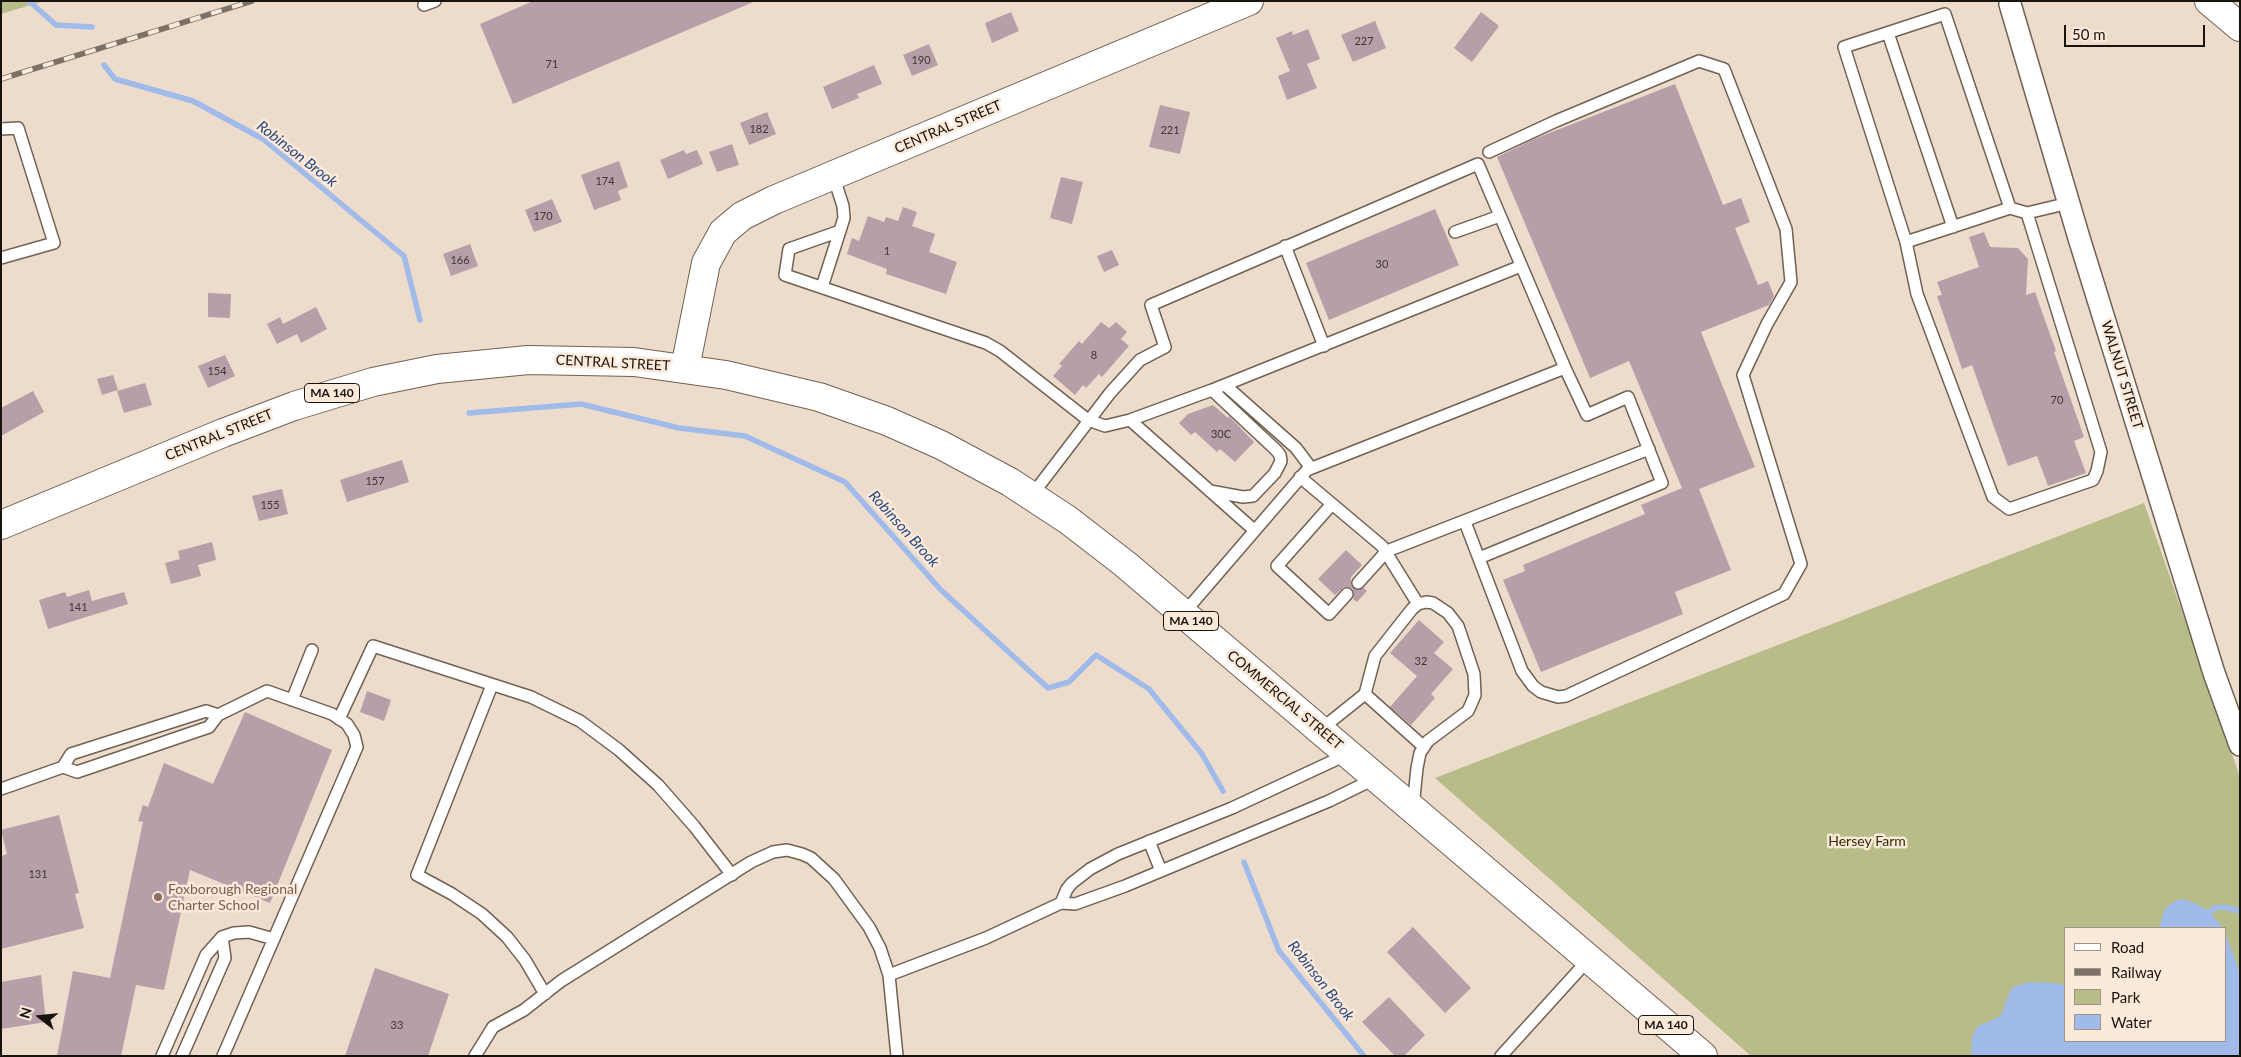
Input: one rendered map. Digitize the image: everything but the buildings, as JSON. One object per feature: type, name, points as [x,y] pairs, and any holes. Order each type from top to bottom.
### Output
[{"type":"main road","name":"CENTRAL STREET","points":[[1,525],[243,425],[311,400],[386,379],[456,366],[528,360],[626,362],[685,368],[703,272],[713,246],[735,220],[754,209],[833,175],[1249,1]]},
{"type":"main road","points":[[2209,1],[2240,28]]},
{"type":"main road","name":"COMMERCIAL STREET","points":[[685,368],[782,387],[854,409],[941,444],[1032,495],[1090,536],[1703,1056]]},
{"type":"street","name":"WALNUT STREET","points":[[2010,4],[2069,203],[2214,673],[2240,745]]},
{"type":"lane","points":[[2010,208],[1945,14],[1844,47],[1906,242],[1917,294],[1993,498],[2009,509],[2092,480],[2097,471],[2101,452],[2027,213]]},
{"type":"lane","points":[[1888,33],[1952,227]]},
{"type":"lane","points":[[1465,522],[1522,671],[1533,686],[1541,692],[1558,697],[1566,696],[1784,594],[1801,564],[1743,375],[1767,324],[1790,282],[1786,229],[1724,69],[1700,61],[1556,121],[1489,152]]},
{"type":"lane","points":[[1,129],[18,128],[54,243],[1,258]]},
{"type":"lane","points":[[1032,495],[1088,420],[1133,367],[1148,355],[1165,347],[1151,305],[1478,164],[1587,415],[1628,397],[1662,483],[1479,558]]},
{"type":"lane","points":[[822,287],[840,231],[844,212],[833,175]]},
{"type":"lane","points":[[1906,242],[2010,208],[2027,213],[2069,203]]},
{"type":"lane","points":[[1455,232],[1500,216]]},
{"type":"lane","points":[[840,231],[789,249],[784,275],[986,343],[1000,351],[1088,420],[1105,426],[1130,420],[1212,390],[1521,266]]},
{"type":"lane","points":[[1285,246],[1324,346]]},
{"type":"lane","points":[[1183,614],[1300,477],[1311,468],[1565,368]]},
{"type":"lane","points":[[1225,385],[1296,448],[1311,468]]},
{"type":"lane","points":[[1210,491],[1243,497],[1253,496],[1275,473],[1281,461],[1280,455],[1276,450],[1212,390]]},
{"type":"lane","points":[[1130,420],[1254,530]]},
{"type":"lane","points":[[1358,582],[1387,551],[1649,449]]},
{"type":"lane","points":[[1300,477],[1387,551],[1418,604]]},
{"type":"lane","points":[[1332,504],[1277,566],[1329,614],[1347,594]]},
{"type":"lane","points":[[1320,730],[1365,694],[1372,663],[1378,650],[1418,604],[1433,603],[1454,620],[1458,626],[1474,674],[1476,688],[1473,704],[1468,712],[1434,736],[1424,747],[1417,768],[1413,809]]},
{"type":"lane","points":[[339,719],[373,646],[531,697],[580,721],[619,750],[664,792],[694,826],[732,875]]},
{"type":"lane","points":[[292,700],[312,650]]},
{"type":"lane","points":[[492,685],[417,875],[452,894],[482,914],[507,937],[525,960],[545,994]]},
{"type":"lane","points":[[63,767],[77,772],[209,727],[218,715],[266,691],[332,714],[347,724],[354,735],[356,747],[223,1056]]},
{"type":"lane","points":[[1365,694],[1424,747]]},
{"type":"lane","points":[[1,789],[63,767],[71,754],[206,710],[218,715]]},
{"type":"lane","points":[[1061,903],[1067,889],[1090,869],[1118,854],[1232,808],[1348,754]]},
{"type":"lane","points":[[890,975],[986,938],[1061,903],[1075,904],[1089,900],[1161,871],[1329,801],[1377,778]]},
{"type":"lane","points":[[1149,841],[1161,871]]},
{"type":"lane","points":[[475,1056],[493,1027],[524,1010],[545,994],[751,862],[773,852],[795,852],[811,858],[834,879],[869,927],[880,948],[890,975],[897,1056]]},
{"type":"lane","points":[[162,1056],[206,954],[222,937],[234,933],[249,932],[274,939]]},
{"type":"lane","points":[[182,1056],[225,958],[222,937]]},
{"type":"lane","points":[[1501,1056],[1589,958]]},
{"type":"green space","points":[[1,1],[44,1],[1,14]]},
{"type":"green space","name":"Hersey Farm","points":[[2144,503],[2240,777],[2240,1056],[1751,1056],[1435,778]]},
{"type":"water","points":[[2182,899],[2192,902],[2209,911],[2222,927],[2159,927],[2165,909],[2173,902]]},
{"type":"water","points":[[2226,935],[2240,973],[2240,1056],[1971,1056],[1972,1039],[1975,1030],[1980,1025],[2001,1015],[2010,991],[2015,986],[2030,982],[2064,985],[2064,1042],[2226,1042]]},
{"type":"waterway","name":"Robinson Brook","points":[[29,1],[56,25],[92,27]]},
{"type":"waterway","name":"Robinson Brook","points":[[104,65],[115,79],[193,101],[263,139],[404,256],[420,320]]},
{"type":"waterway","name":"Robinson Brook","points":[[469,413],[581,404],[679,428],[745,436],[845,482],[941,590],[1048,688],[1069,682],[1096,655],[1149,689],[1202,754],[1223,791]]},
{"type":"waterway","name":"Robinson Brook","points":[[1244,862],[1279,951],[1364,1056]]},
{"type":"waterway","name":"Robinson Brook","points":[[2196,927],[2214,908],[2224,907],[2240,911]]},
{"type":"railway","points":[[1,79],[252,1]]},
{"type":"place","name":"Foxborough Regional Charter School","points":[[158,897]]}]
